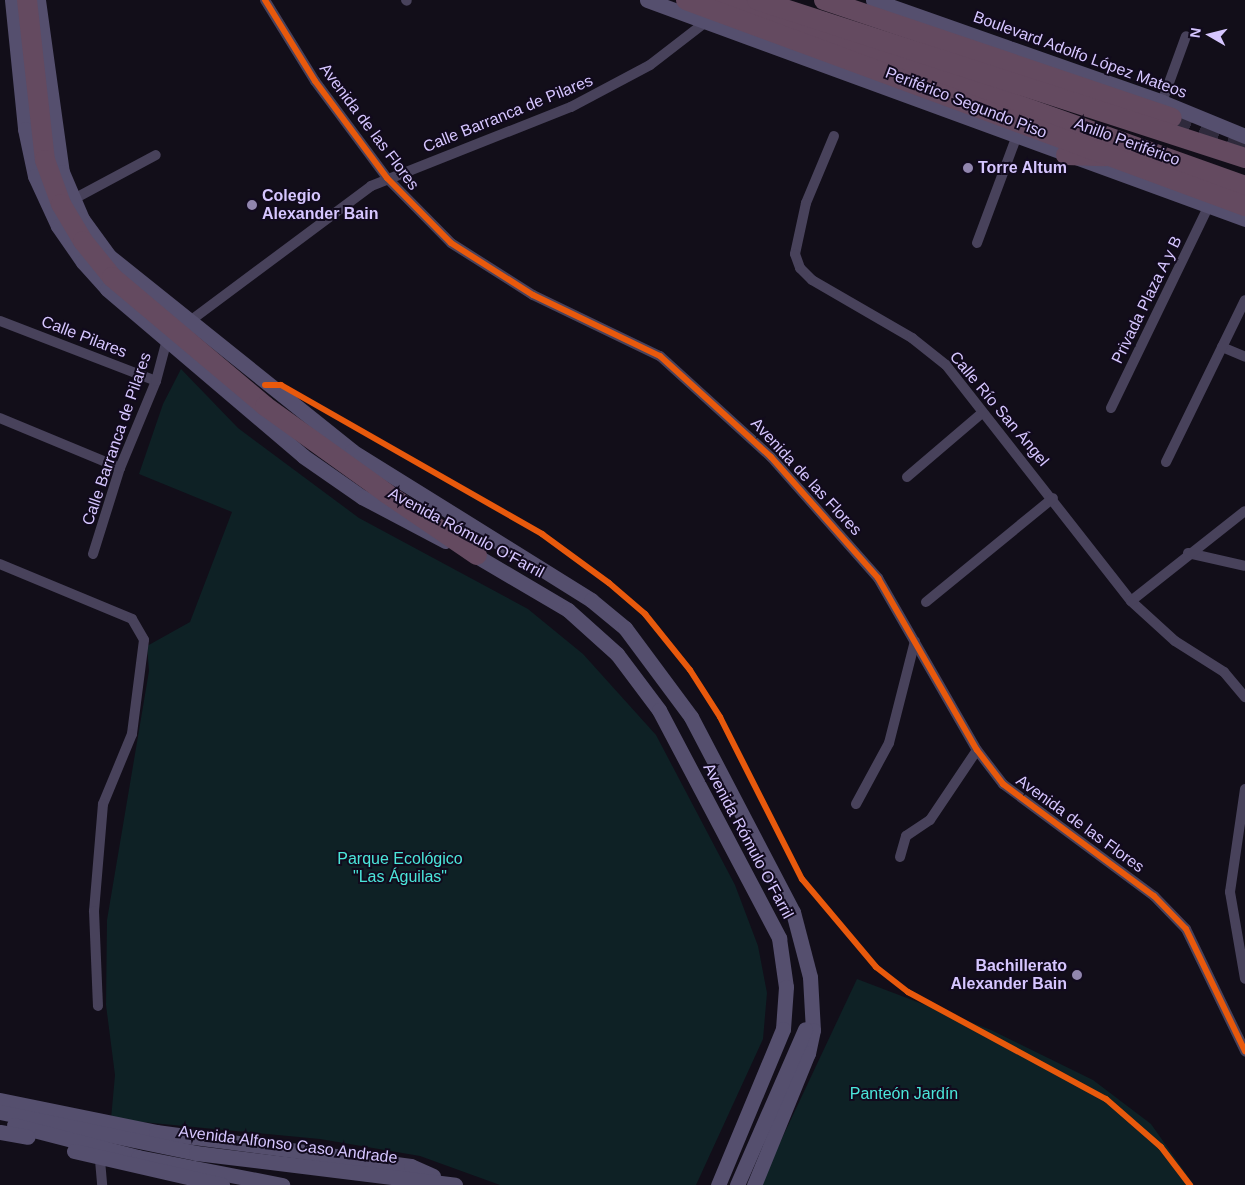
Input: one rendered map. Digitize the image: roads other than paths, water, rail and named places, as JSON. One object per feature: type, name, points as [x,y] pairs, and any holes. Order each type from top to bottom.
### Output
[{"type":"highway","points":[[27,0],[45,160],[61,204],[83,241],[112,277],[265,406],[476,555]]},
{"type":"highway","name":"Periférico Segundo Piso","points":[[686,0],[1245,206]]},
{"type":"highway","name":"Anillo Periférico","points":[[725,0],[1245,186]]},
{"type":"highway","name":"Periférico Segundo Piso","points":[[757,0],[1245,158]]},
{"type":"highway","name":"Anillo Periférico","points":[[786,0],[1245,166]]},
{"type":"highway","points":[[824,0],[944,43],[1167,110]]},
{"type":"highway","points":[[1066,155],[1121,154]]},
{"type":"main road","name":"Avenida Rómulo O'Farril","points":[[12,0],[25,129],[46,202],[69,244],[95,276],[276,435],[362,497],[476,555],[568,610],[616,654],[659,710],[779,938],[786,987],[783,1029],[718,1185]]},
{"type":"main road","name":"Avenida Rómulo O'Farril","points":[[38,0],[55,146],[72,200],[109,256],[194,327],[352,451],[544,569],[625,628],[691,717],[780,886],[801,935],[810,995],[813,1030],[808,1053],[754,1185]]},
{"type":"main road","points":[[647,0],[868,78],[1016,138],[1245,218]]},
{"type":"main road","name":"Boulevard Adolfo López Mateos","points":[[873,0],[888,3],[1167,110],[1245,136]]},
{"type":"main road","points":[[181,352],[179,337],[194,327]]},
{"type":"main road","points":[[737,1185],[802,1039],[810,995]]},
{"type":"main road","points":[[0,1100],[156,1132],[411,1166],[449,1183]]},
{"type":"main road","name":"Avenida Alfonso Caso Andrade","points":[[0,1112],[196,1154],[449,1183]]},
{"type":"main road","name":"Avenida Alfonso Caso Andrade","points":[[0,1122],[138,1157],[282,1185]]},
{"type":"main road","points":[[0,1132],[100,1160],[222,1185]]},
{"type":"street","name":"Avenida de las Flores","points":[[265,0],[316,81],[387,178],[472,259],[533,295],[660,356],[694,382],[833,525],[878,578],[977,750],[1017,796],[1172,912],[1197,947],[1245,1051]]},
{"type":"street","name":"Calle Barranca de Pilares","points":[[93,554],[120,468],[156,381],[166,339],[172,326],[194,327],[387,178],[571,108],[650,65],[707,21]]},
{"type":"street","points":[[1167,110],[1186,36]]},
{"type":"street","name":"Calle Río San Ángel","points":[[834,136],[806,203],[795,254],[800,268],[812,280],[912,338],[946,365],[982,413],[1053,498],[1131,601],[1175,641],[1224,672],[1245,697]]},
{"type":"street","points":[[977,244],[1016,138]]},
{"type":"street","points":[[72,200],[156,155]]},
{"type":"street","name":"Privada Plaza A y B","points":[[1111,408],[1210,205]]},
{"type":"street","points":[[1166,462],[1245,300]]},
{"type":"street","name":"Calle Pilares","points":[[0,321],[156,381]]},
{"type":"street","points":[[1222,347],[1245,357]]},
{"type":"street","points":[[907,477],[982,413]]},
{"type":"street","points":[[0,418],[120,468]]},
{"type":"street","points":[[926,602],[1053,498]]},
{"type":"street","points":[[1131,601],[1188,553],[1245,511]]},
{"type":"street","points":[[1188,553],[1245,566]]},
{"type":"street","points":[[0,564],[132,619],[144,640],[132,734],[103,804],[94,911],[98,1006]]},
{"type":"street","points":[[856,804],[890,743],[915,641]]},
{"type":"street","points":[[900,857],[906,836],[930,820],[977,750]]},
{"type":"street","points":[[1245,789],[1230,892],[1245,979]]},
{"type":"street","points":[[100,1160],[102,1185]]},
{"type":"tunnel","points":[[1172,118],[1245,147]]},
{"type":"place","name":"Torre Altum","points":[[968,168]]},
{"type":"place","name":"Colegio Alexander Bain","points":[[252,205]]},
{"type":"place","name":"Bachillerato Alexander Bain","points":[[1077,975]]},
{"type":"park label","name":"Parque Ecológico \"Las Águilas\"","points":[[400,868]]},
{"type":"park label","name":"Panteón Jardín","points":[[904,1094]]}]
